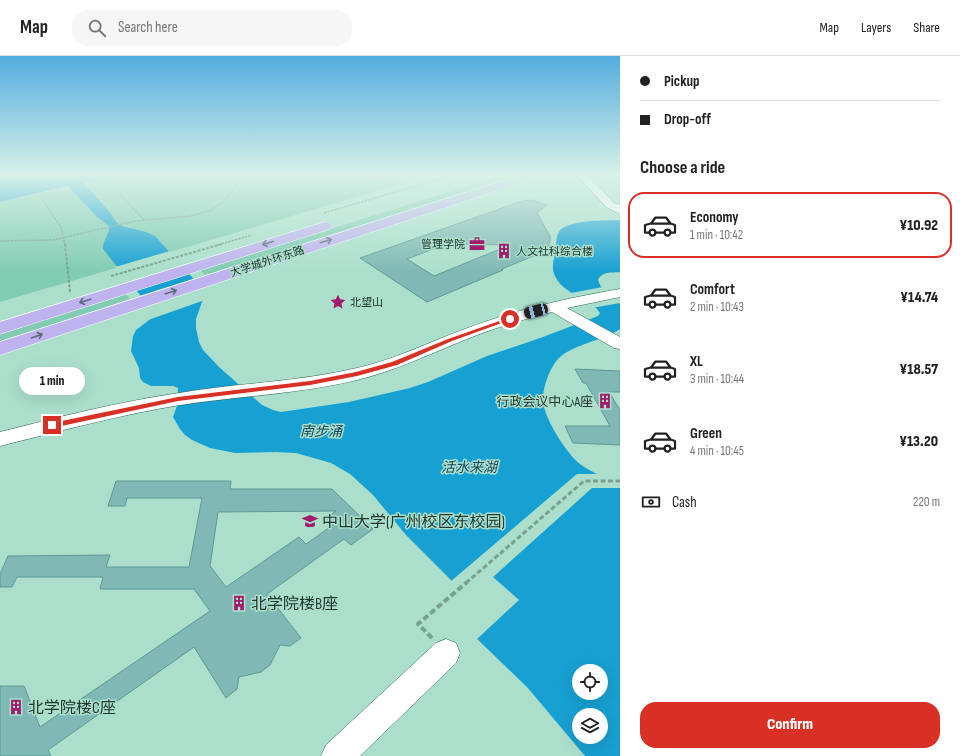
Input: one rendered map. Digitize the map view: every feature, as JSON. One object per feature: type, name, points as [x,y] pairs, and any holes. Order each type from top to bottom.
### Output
[{"type":"main road","name":"大学城外环东路","points":[[0,349],[209,279],[433,207]]},
{"type":"main road","name":"大学城外环东路","points":[[0,328],[117,283],[189,260],[336,222]]},
{"type":"lane","points":[[0,439],[89,417],[178,399],[310,383],[375,370],[473,332],[523,315],[581,300],[616,294]]},
{"type":"lane","points":[[554,307],[620,344]]},
{"type":"lane","points":[[337,756],[446,653]]},
{"type":"path","points":[[47,207],[61,228],[64,238],[70,292]]},
{"type":"path","points":[[132,207],[144,220]]},
{"type":"path","points":[[0,241],[64,238],[135,221],[191,216],[206,212],[215,207]]},
{"type":"path","points":[[117,283],[189,260]]},
{"type":"path","points":[[446,653],[418,624],[584,481],[620,481]]},
{"type":"green space","points":[[0,207],[324,207],[0,302]]},
{"type":"green space","points":[[402,207],[419,207],[205,275],[200,270]]},
{"type":"green space","points":[[126,294],[130,299],[0,342],[0,334]]},
{"type":"water","name":"活水来湖","points":[[87,207],[105,207],[116,222],[122,226],[146,232],[155,236],[200,286],[203,299],[196,319],[196,328],[199,342],[203,350],[219,367],[262,405],[281,412],[349,402],[410,388],[428,382],[487,356],[598,316],[600,313],[597,309],[562,286],[557,280],[553,265],[557,237],[561,229],[582,222],[620,220],[620,272],[602,275],[598,280],[601,287],[620,304],[620,329],[574,348],[560,357],[556,361],[547,378],[543,402],[552,426],[574,459],[589,470],[620,485],[620,756],[585,756],[575,744],[608,744],[608,708],[572,708],[572,741],[527,687],[474,636],[456,586],[406,535],[373,495],[350,474],[331,463],[296,453],[235,453],[210,448],[192,440],[185,435],[173,417],[177,406],[178,388],[173,386],[151,386],[143,382],[140,378],[139,368],[131,351],[133,336],[136,330],[153,317],[153,311],[103,249],[109,226],[97,217]]},
{"type":"pier","points":[[170,251],[191,273],[134,291],[115,267]]},
{"type":"pier","points":[[196,278],[204,289],[205,300],[148,320],[152,313],[139,296]]},
{"type":"pier","points":[[603,287],[620,303],[592,308],[571,293]]},
{"type":"pier","points":[[577,474],[601,474],[620,483],[620,488],[592,488],[493,577],[519,600],[476,640],[469,630],[459,596],[450,582]]},
{"type":"building","name":"人文社科综合楼","points":[[506,207],[545,207],[537,213],[550,236],[550,242],[547,248],[538,254],[502,269],[503,270],[427,302],[360,258]],"holes":[[[446,244],[510,245],[434,276],[407,259]]]},
{"type":"building","name":"行政会议中心A座","points":[[575,369],[620,371],[620,392],[609,392],[620,410],[620,445],[573,443],[565,426],[610,426],[586,383],[583,383]]},
{"type":"building","points":[[116,481],[231,481],[230,489],[332,489],[373,529],[351,545],[344,539],[267,594],[301,638],[290,646],[280,645],[270,665],[261,672],[239,677],[237,689],[226,698],[194,647],[48,750],[51,756],[0,756],[0,686],[24,686],[40,727],[210,611],[194,589],[100,589],[103,577],[17,577],[12,587],[0,587],[0,574],[8,556],[110,555],[106,567],[189,567],[202,498],[127,498],[125,506],[108,506]],"holes":[[[336,511],[326,518],[333,525],[306,544],[299,537],[226,587],[210,566],[218,512]]]},
{"type":"place","name":"管理学院","points":[[477,244]]},
{"type":"place","name":"人文社科综合楼","points":[[504,251]]},
{"type":"place","name":"北望山","points":[[338,302]]},
{"type":"place","name":"行政会议中心A座","points":[[605,401]]},
{"type":"place","name":"中山大学(广州校区东校园)","points":[[310,521]]},
{"type":"place","name":"北学院楼B座","points":[[239,603]]},
{"type":"place","name":"北学院楼C座","points":[[16,707]]},
{"type":"route","points":[[52,425],[178,399],[310,383],[375,370],[450,340],[510,319]]},
{"type":"water label","name":"南步涌","points":[[321,431]]}]
